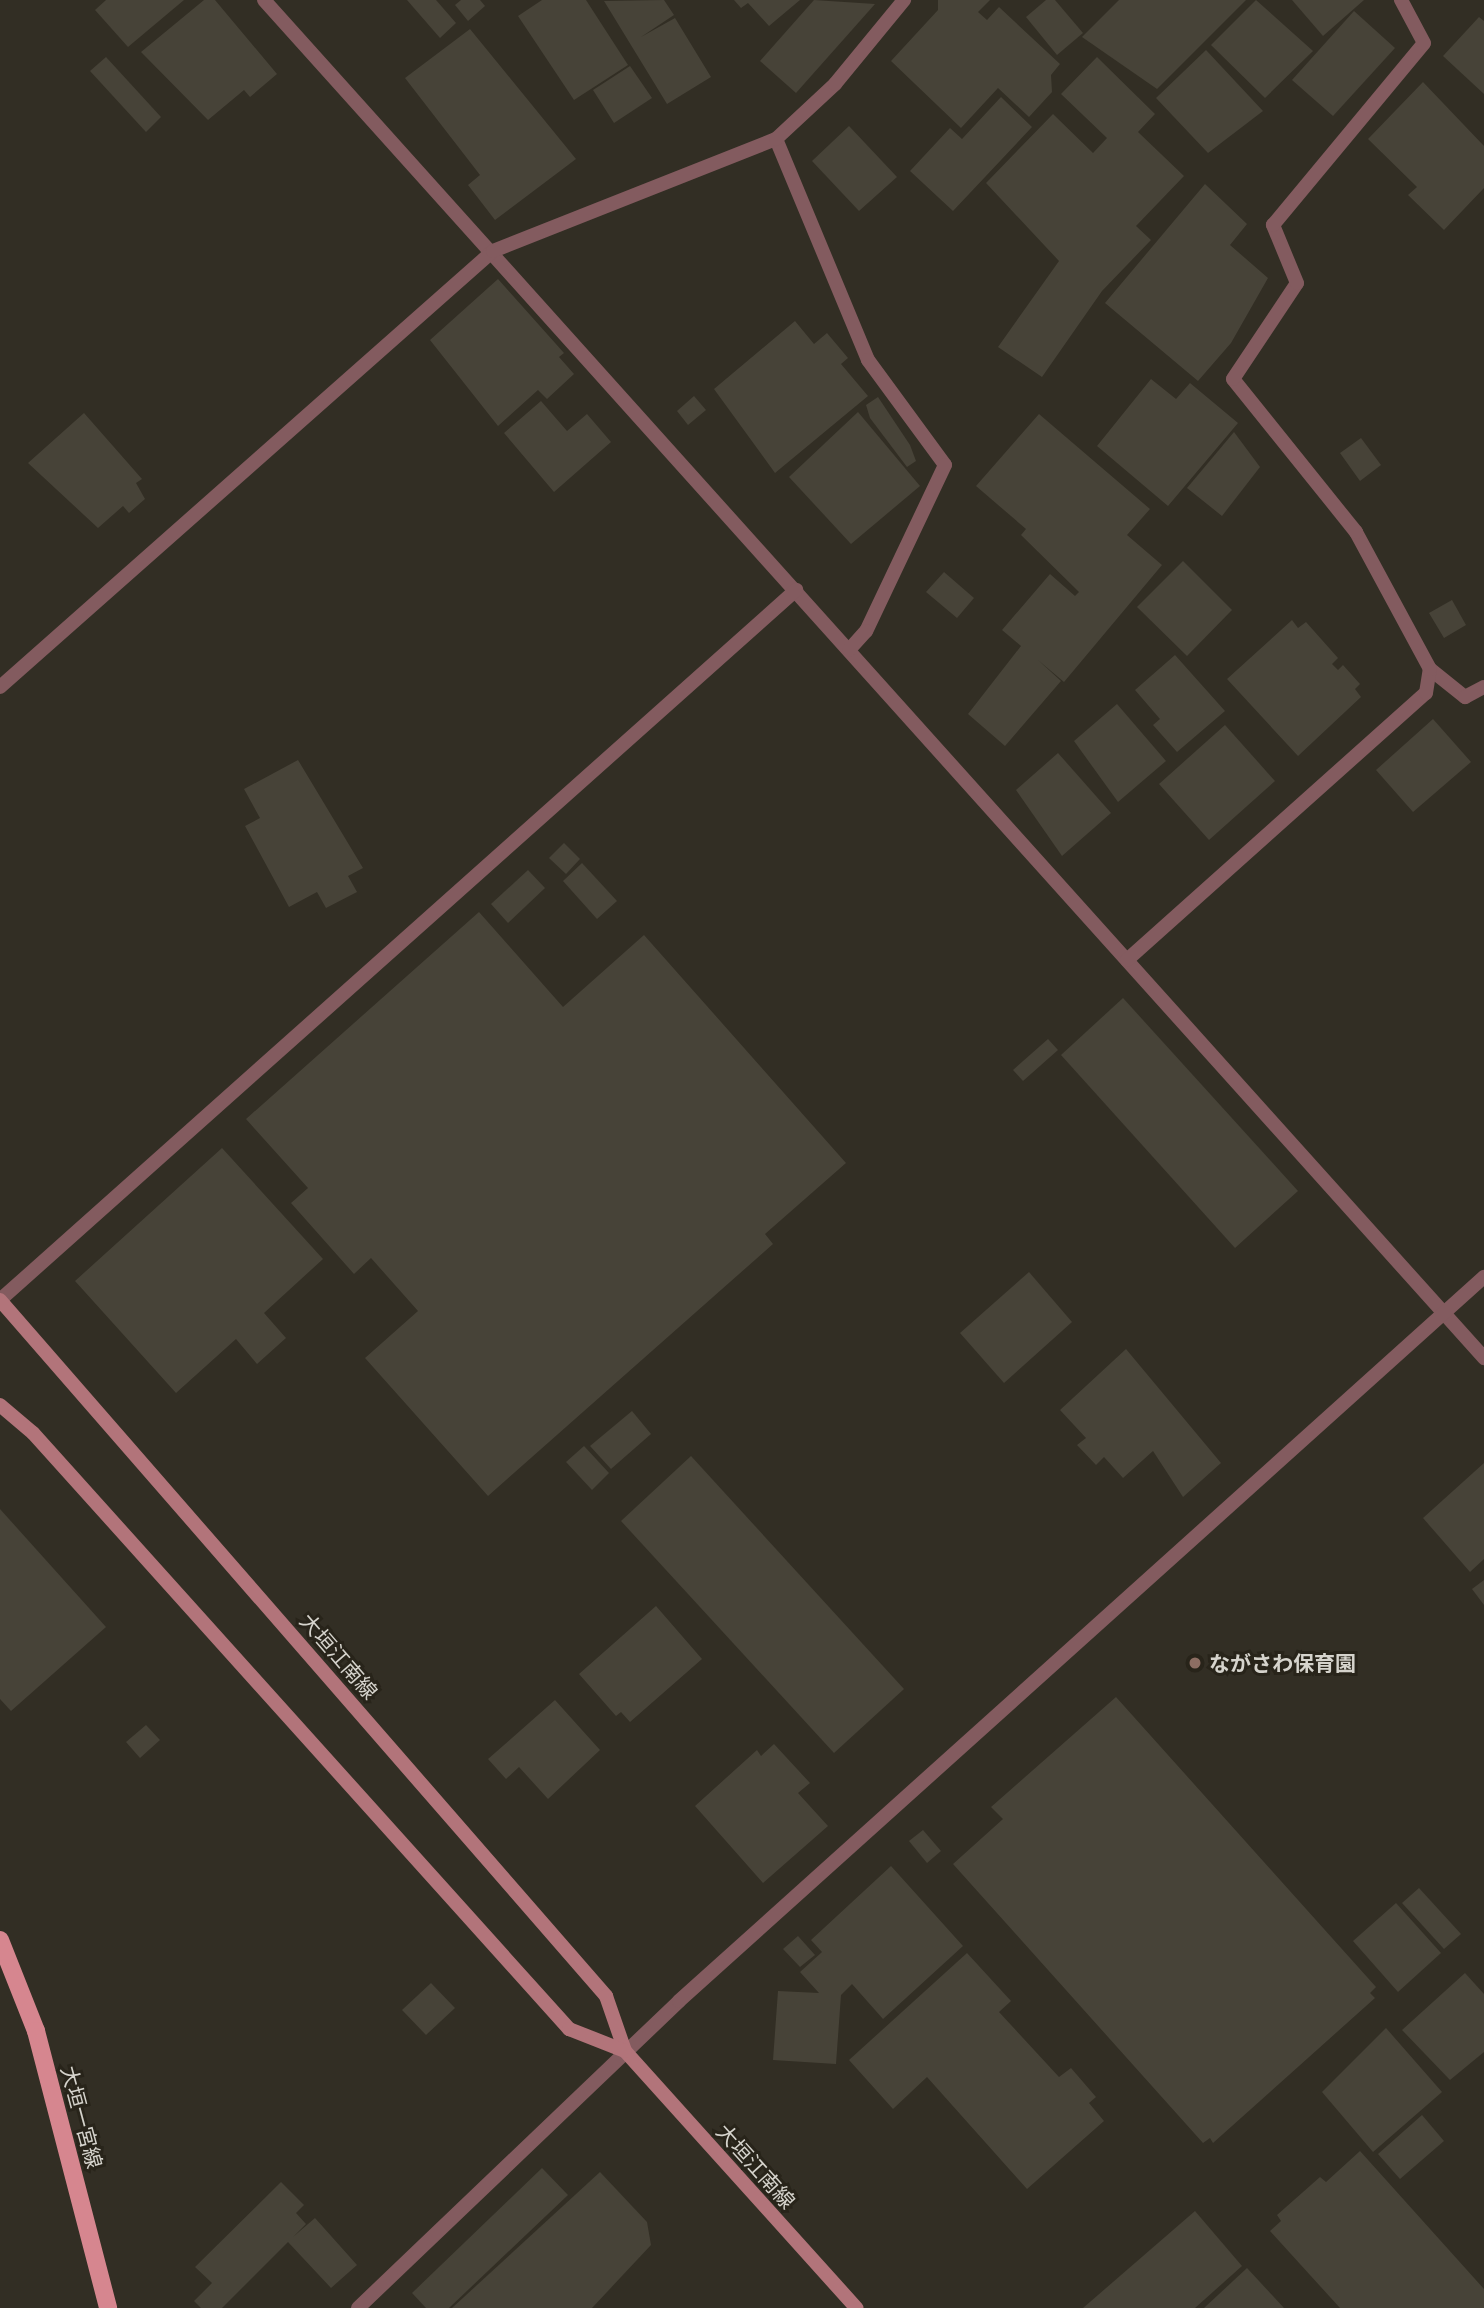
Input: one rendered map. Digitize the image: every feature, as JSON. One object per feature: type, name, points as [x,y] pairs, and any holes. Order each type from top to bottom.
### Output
[{"type":"main road","name":"大垣江南線","points":[[0,1300],[606,1996],[625,2051],[856,2308]]},
{"type":"main road","name":"大垣江南線","points":[[0,1405],[33,1433],[569,2029],[625,2051]]},
{"type":"main road","name":"大垣一宮線","points":[[0,1940],[36,2031],[108,2308]]},
{"type":"street","points":[[264,0],[493,251],[1484,1358]]},
{"type":"street","points":[[0,687],[493,251],[776,139],[835,84],[904,0]]},
{"type":"street","points":[[1401,0],[1424,43],[1273,225],[1297,283],[1233,379],[1356,532],[1430,669],[1465,696],[1484,687]]},
{"type":"street","points":[[776,139],[868,360],[945,465],[866,631],[849,650]]},
{"type":"street","points":[[0,1300],[796,590]]},
{"type":"street","points":[[1128,960],[1426,694],[1430,669]]},
{"type":"street","points":[[358,2308],[625,2051],[1484,1277]]},
{"type":"building","points":[[106,0],[184,0],[128,47],[95,10]]},
{"type":"building","points":[[204,0],[215,0],[277,74],[250,97],[244,90],[208,120],[141,52]]},
{"type":"building","points":[[407,0],[436,0],[456,23],[440,38]]},
{"type":"building","points":[[461,0],[480,0],[485,6],[468,21],[455,5]]},
{"type":"building","points":[[542,0],[586,0],[628,65],[574,100],[518,16]]},
{"type":"building","points":[[664,0],[674,15],[641,37],[675,18],[711,77],[667,104],[604,1]]},
{"type":"building","points":[[734,0],[800,0],[769,26],[748,3],[741,8]]},
{"type":"building","points":[[814,0],[875,4],[796,93],[760,61]]},
{"type":"building","points":[[938,0],[990,0],[978,12],[987,20],[999,7],[1060,64],[1051,75],[1052,92],[1029,117],[998,88],[961,128],[891,61],[938,10]]},
{"type":"building","points":[[1046,0],[1055,0],[1083,33],[1057,55],[1026,17]]},
{"type":"building","points":[[1119,0],[1246,0],[1157,89],[1082,37]]},
{"type":"building","points":[[1256,0],[1313,51],[1265,98],[1211,45]]},
{"type":"building","points":[[1292,0],[1364,0],[1323,36]]},
{"type":"building","points":[[1354,11],[1395,48],[1333,116],[1292,80]]},
{"type":"building","points":[[1479,17],[1484,21],[1484,94],[1443,56]]},
{"type":"building","points":[[470,29],[576,159],[495,220],[468,185],[480,175],[405,78]]},
{"type":"building","points":[[1206,50],[1263,111],[1208,153],[1156,98]]},
{"type":"building","points":[[106,57],[161,117],[146,132],[90,71]]},
{"type":"building","points":[[1097,57],[1155,114],[1138,132],[1184,176],[1136,226],[1151,240],[1102,291],[1042,377],[998,347],[1059,261],[986,183],[1053,114],[1093,153],[1107,138],[1061,94]]},
{"type":"building","points":[[630,66],[652,98],[614,123],[593,90]]},
{"type":"building","points":[[1423,82],[1484,146],[1484,188],[1444,230],[1408,195],[1417,187],[1368,139]]},
{"type":"building","points":[[1001,97],[1032,127],[953,211],[910,171],[950,128],[962,139]]},
{"type":"building","points":[[849,126],[897,177],[859,211],[812,161]]},
{"type":"building","points":[[1205,184],[1247,224],[1230,245],[1268,278],[1231,343],[1198,381],[1105,303]]},
{"type":"building","points":[[498,279],[564,353],[559,357],[574,374],[547,399],[538,390],[498,426],[430,340]]},
{"type":"building","points":[[795,321],[814,344],[827,333],[848,358],[841,364],[868,396],[775,473],[714,389]]},
{"type":"building","points":[[1151,379],[1176,399],[1190,383],[1238,423],[1168,506],[1097,446]]},
{"type":"building","points":[[694,396],[706,410],[688,425],[677,411]]},
{"type":"building","points":[[878,397],[910,445],[916,461],[907,467],[870,418],[866,405]]},
{"type":"building","points":[[541,401],[567,431],[587,414],[611,442],[554,492],[504,433]]},
{"type":"building","points":[[858,412],[920,486],[851,544],[789,477]]},
{"type":"building","points":[[84,413],[142,479],[136,483],[145,499],[129,513],[123,506],[98,528],[28,463]]},
{"type":"building","points":[[1039,414],[1150,509],[1127,535],[1162,565],[1064,682],[1038,660],[1061,681],[1005,746],[968,714],[1021,646],[1002,630],[1050,574],[1075,596],[1079,592],[1021,535],[1026,529],[976,486]]},
{"type":"building","points":[[1234,432],[1260,467],[1222,516],[1187,488]]},
{"type":"building","points":[[1361,438],[1381,465],[1360,481],[1340,453]]},
{"type":"building","points":[[1183,561],[1232,610],[1187,656],[1137,607]]},
{"type":"building","points":[[944,572],[974,598],[957,618],[926,592]]},
{"type":"building","points":[[1452,600],[1466,625],[1444,638],[1429,613]]},
{"type":"building","points":[[1292,620],[1298,628],[1306,622],[1338,658],[1332,664],[1338,670],[1343,665],[1360,684],[1355,689],[1361,697],[1298,756],[1227,679]]},
{"type":"building","points":[[1175,655],[1225,711],[1177,752],[1153,725],[1160,719],[1135,690]]},
{"type":"building","points":[[1117,704],[1166,761],[1118,802],[1074,741]]},
{"type":"building","points":[[1433,719],[1471,762],[1413,812],[1376,770]]},
{"type":"building","points":[[1225,725],[1275,781],[1209,840],[1159,784]]},
{"type":"building","points":[[1058,753],[1111,813],[1062,856],[1016,790]]},
{"type":"building","points":[[298,760],[363,868],[348,876],[357,892],[326,908],[317,892],[289,907],[245,826],[260,818],[244,789]]},
{"type":"building","points":[[564,843],[580,859],[566,874],[549,858]]},
{"type":"building","points":[[582,863],[617,901],[597,919],[563,881]]},
{"type":"building","points":[[528,870],[545,888],[508,923],[491,904]]},
{"type":"building","points":[[479,912],[563,1007],[644,935],[846,1163],[765,1234],[773,1244],[488,1496],[365,1358],[418,1311],[371,1258],[354,1274],[291,1203],[308,1188],[246,1119]]},
{"type":"building","points":[[1123,998],[1298,1191],[1235,1248],[1061,1055]]},
{"type":"building","points":[[1048,1039],[1058,1050],[1023,1081],[1013,1070]]},
{"type":"building","points":[[222,1148],[323,1259],[264,1313],[286,1338],[257,1364],[236,1339],[176,1393],[75,1281]]},
{"type":"building","points":[[1029,1272],[1072,1322],[1004,1383],[960,1333]]},
{"type":"building","points":[[1126,1349],[1221,1463],[1183,1497],[1153,1451],[1123,1478],[1104,1457],[1096,1465],[1077,1445],[1086,1438],[1060,1410]]},
{"type":"building","points":[[632,1411],[651,1434],[611,1469],[590,1446]]},
{"type":"building","points":[[584,1446],[609,1473],[592,1490],[566,1462]]},
{"type":"building","points":[[691,1456],[904,1689],[834,1753],[621,1521]]},
{"type":"building","points":[[1484,1463],[1484,1559],[1470,1572],[1423,1518]]},
{"type":"building","points":[[0,1509],[106,1627],[11,1711],[0,1699]]},
{"type":"building","points":[[1484,1580],[1484,1605],[1472,1589]]},
{"type":"building","points":[[656,1606],[702,1659],[630,1722],[621,1712],[616,1716],[579,1674]]},
{"type":"building","points":[[1116,1697],[1376,1987],[1370,1993],[1375,1998],[1213,2143],[1210,2138],[1203,2143],[953,1864],[1003,1819],[991,1807]]},
{"type":"building","points":[[555,1700],[600,1750],[548,1799],[519,1767],[506,1779],[488,1759]]},
{"type":"building","points":[[146,1725],[160,1740],[140,1758],[126,1742]]},
{"type":"building","points":[[774,1744],[810,1783],[798,1793],[828,1826],[763,1883],[695,1806],[757,1750],[761,1756]]},
{"type":"building","points":[[923,1830],[941,1851],[927,1863],[909,1841]]},
{"type":"building","points":[[891,1866],[963,1946],[883,2019],[852,1984],[841,1995],[836,2064],[773,2060],[778,1991],[819,1993],[800,1972],[822,1952],[811,1940]]},
{"type":"building","points":[[1419,1888],[1461,1934],[1444,1949],[1402,1903]]},
{"type":"building","points":[[1396,1903],[1441,1953],[1398,1992],[1353,1941]]},
{"type":"building","points":[[798,1936],[815,1955],[800,1967],[783,1949]]},
{"type":"building","points":[[967,1953],[1011,2001],[999,2012],[1059,2077],[1071,2068],[1096,2097],[1089,2103],[1104,2121],[1027,2189],[927,2077],[893,2109],[849,2060]]},
{"type":"building","points":[[1465,1973],[1484,1994],[1484,2052],[1450,2080],[1402,2030]]},
{"type":"building","points":[[431,1983],[455,2008],[426,2035],[402,2010]]},
{"type":"building","points":[[1386,2028],[1442,2092],[1373,2152],[1322,2092]]},
{"type":"building","points":[[1422,2115],[1444,2141],[1400,2179],[1378,2154]]},
{"type":"building","points":[[1360,2151],[1484,2289],[1484,2308],[1340,2308],[1270,2231],[1281,2221],[1277,2215],[1320,2177],[1326,2182]]},
{"type":"building","points":[[542,2168],[568,2195],[449,2308],[426,2308],[412,2293]]},
{"type":"building","points":[[600,2172],[647,2222],[651,2245],[592,2308],[452,2308]]},
{"type":"building","points":[[281,2182],[304,2205],[296,2213],[306,2224],[293,2237],[315,2218],[357,2265],[331,2288],[288,2242],[222,2308],[201,2308],[194,2301],[212,2283],[195,2267]]},
{"type":"building","points":[[1195,2211],[1242,2266],[1195,2308],[1083,2308]]},
{"type":"building","points":[[1247,2268],[1284,2308],[1204,2308]]},
{"type":"place","name":"ながさわ保育園","points":[[1195,1663]]}]
